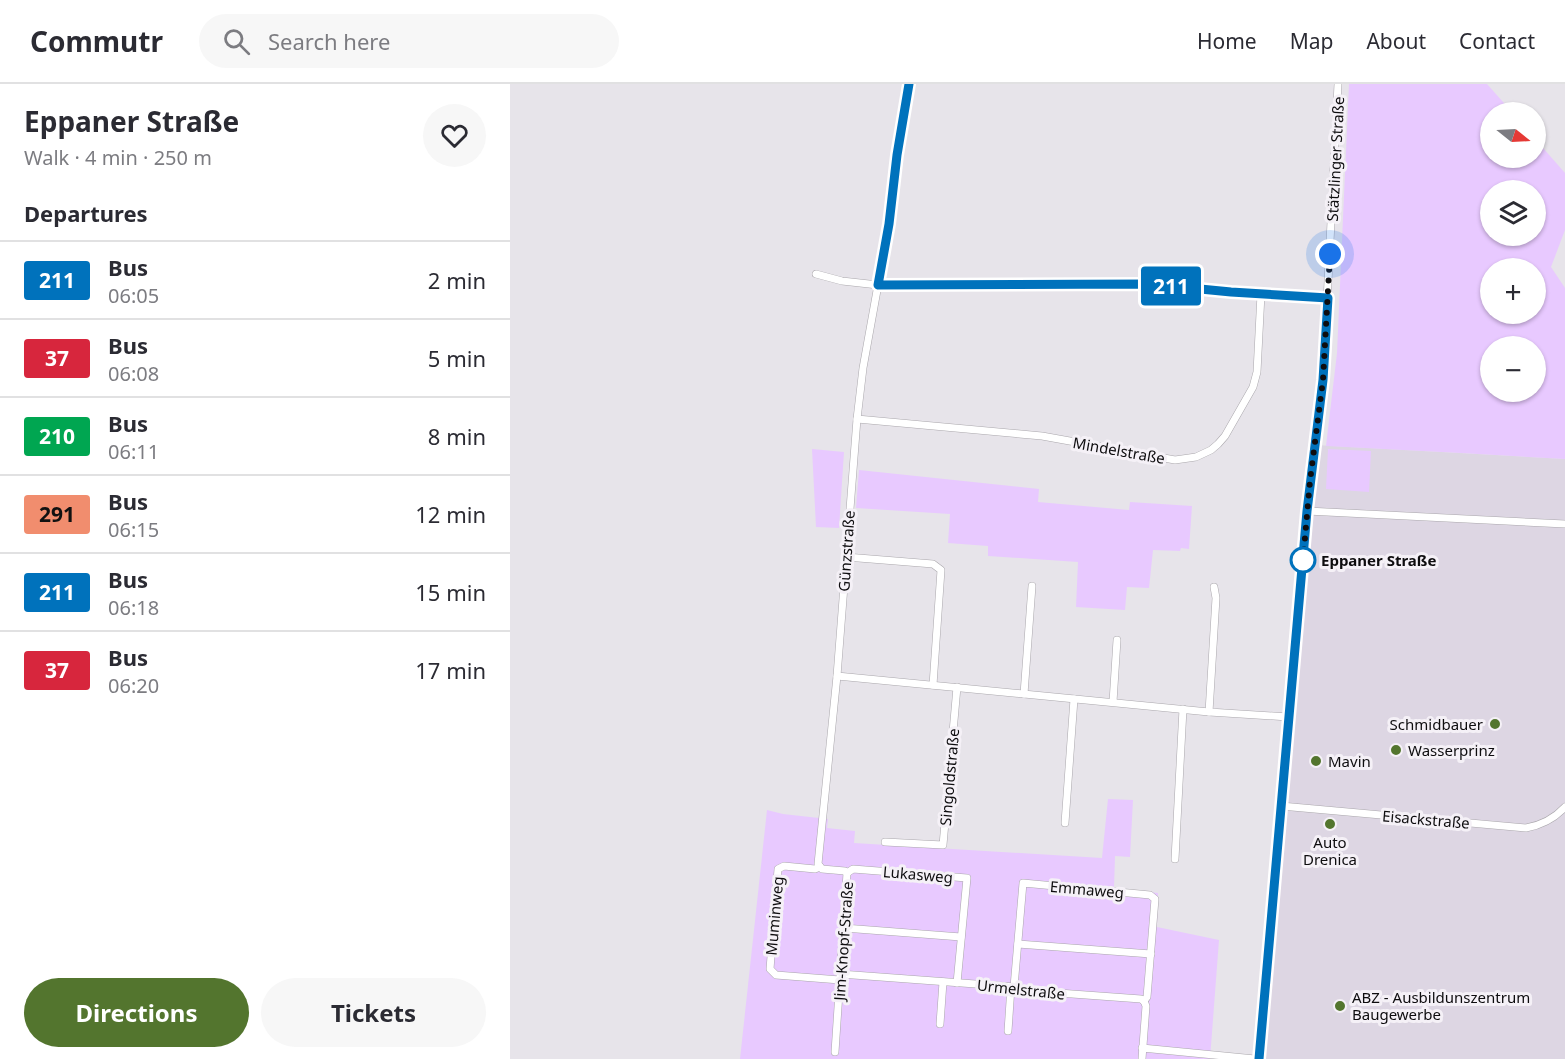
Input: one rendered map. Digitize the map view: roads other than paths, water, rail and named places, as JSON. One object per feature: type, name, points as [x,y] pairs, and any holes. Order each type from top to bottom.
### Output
[{"type":"street","name":"Günzstraße","points":[[820,867],[818,864],[837,676],[857,419],[863,368],[889,224],[897,155],[909,84]]},
{"type":"street","name":"Stätzlinger Straße","points":[[1257,1059],[1307,511],[1323,380],[1338,84]]},
{"type":"street","points":[[816,274],[842,281],[878,285],[1149,284],[1328,298]]},
{"type":"street","name":"Mindelstraße","points":[[857,419],[1042,436],[1175,460],[1196,457],[1211,450],[1225,436],[1253,387],[1257,372],[1261,294]]},
{"type":"street","points":[[1307,511],[1565,524]]},
{"type":"street","points":[[846,556],[933,564],[941,570],[933,685]]},
{"type":"street","points":[[1024,694],[1032,586]]},
{"type":"street","points":[[1209,712],[1216,598],[1214,587]]},
{"type":"street","points":[[1113,702],[1117,640]]},
{"type":"street","points":[[837,676],[1209,712],[1288,717]]},
{"type":"street","name":"Singoldstraße","points":[[885,842],[943,845],[957,687]]},
{"type":"street","points":[[1065,823],[1074,699]]},
{"type":"street","points":[[1175,859],[1183,709]]},
{"type":"street","name":"Eisackstraße","points":[[1281,806],[1526,828],[1547,822],[1565,807]]},
{"type":"street","name":"Muminweg","points":[[820,867],[815,869],[784,866],[778,869],[770,969],[776,975],[840,977]]},
{"type":"street","name":"Jim-Knopf-Straße","points":[[820,867],[847,873],[835,1052]]},
{"type":"street","name":"Lukasweg","points":[[847,873],[853,868],[966,878],[957,983]]},
{"type":"street","name":"Emmaweg","points":[[1008,1030],[1023,883],[1150,895],[1155,899],[1147,997],[1144,1001]]},
{"type":"street","points":[[844,928],[961,937]]},
{"type":"street","points":[[1018,944],[1151,954]]},
{"type":"street","name":"Urmelstraße","points":[[840,977],[1012,987],[1031,991],[1144,1001]]},
{"type":"street","points":[[940,1024],[943,982]]},
{"type":"street","points":[[1142,1059],[1146,1006],[1144,1001]]},
{"type":"street","points":[[1143,1048],[1257,1059]]},
{"type":"place","name":"Eppaner Straße","points":[[1303,560]]},
{"type":"place","name":"Schmidbauer","points":[[1495,724]]},
{"type":"place","name":"Wasserprinz","points":[[1396,750]]},
{"type":"place","name":"Mavin","points":[[1316,761]]},
{"type":"place","name":"Auto Drenica","points":[[1330,824]]},
{"type":"place","name":"ABZ - Ausbildunszentrum Baugewerbe","points":[[1340,1006]]}]
